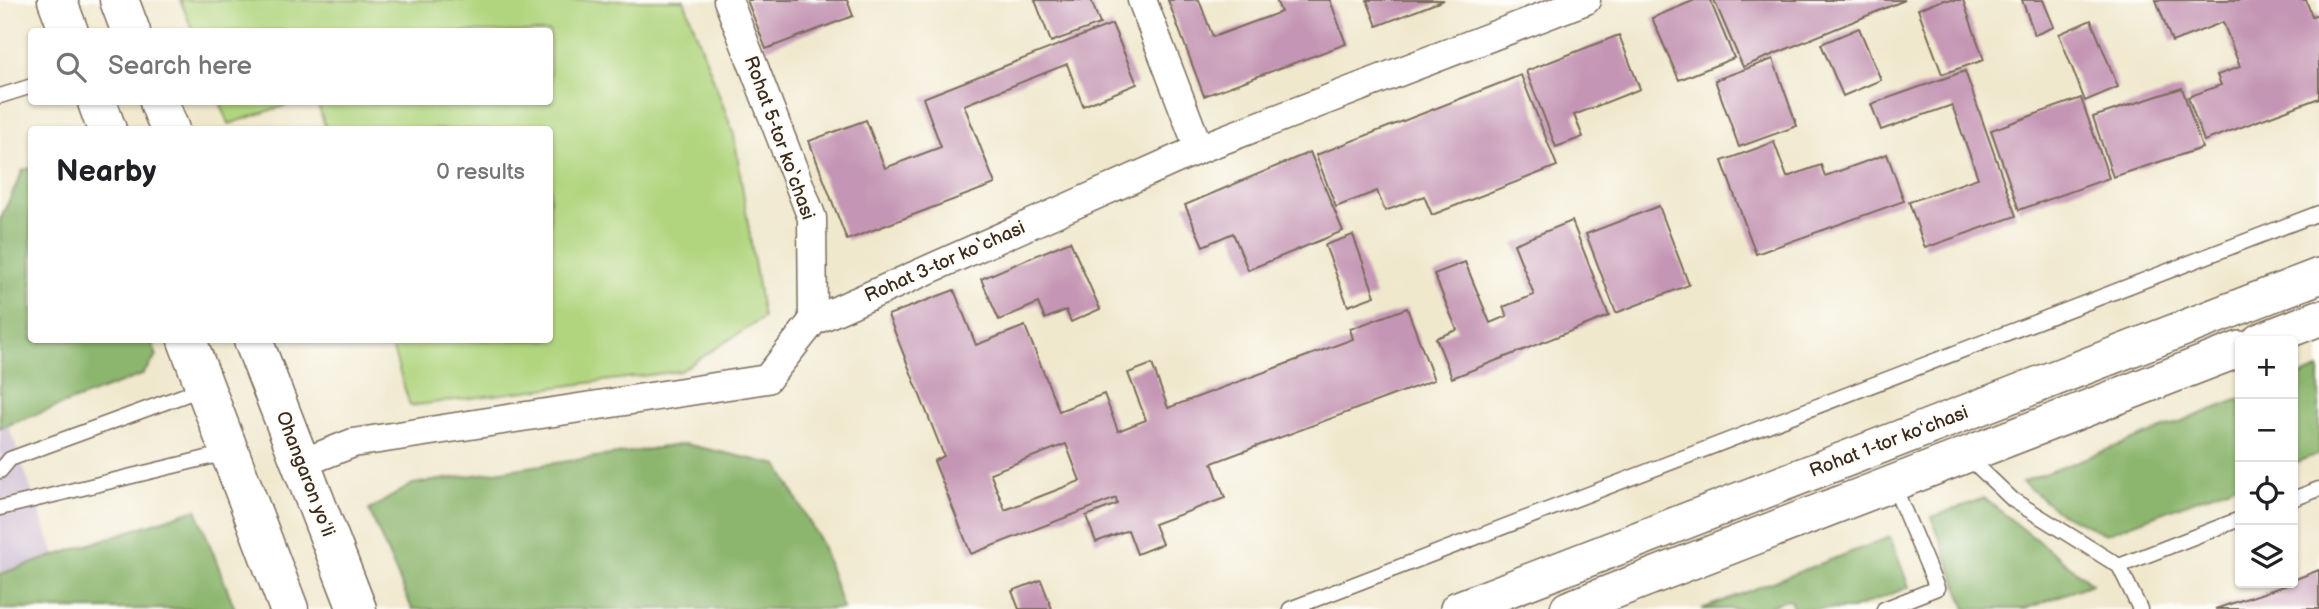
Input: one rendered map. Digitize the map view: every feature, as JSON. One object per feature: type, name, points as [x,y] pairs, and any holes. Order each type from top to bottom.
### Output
[{"type":"highway","points":[[57,0],[68,28]]},
{"type":"highway","points":[[119,0],[130,28]]},
{"type":"highway","points":[[98,105],[106,126]]},
{"type":"highway","points":[[160,105],[168,126]]},
{"type":"highway","points":[[188,343],[289,609]]},
{"type":"highway","name":"Ohangaron yoʻli","points":[[254,343],[357,609]]},
{"type":"street","name":"Rohat 5-tor ko‘chasi","points":[[728,0],[812,218],[813,321]]},
{"type":"street","points":[[1142,0],[1199,149]]},
{"type":"street","name":"Rohat 3-tor ko‘chasi","points":[[302,464],[353,443],[767,379],[813,321],[1199,149],[1586,0]]},
{"type":"street","name":"Rohat 1-tor koʻchasi","points":[[1458,609],[2319,276]]},
{"type":"street","points":[[2273,336],[2319,318]]},
{"type":"street","name":"Rohat 1-tor koʻchasi","points":[[1568,609],[2235,351]]},
{"type":"lane","points":[[0,96],[28,87]]},
{"type":"lane","points":[[1290,609],[2319,213]]},
{"type":"lane","points":[[0,471],[10,459],[205,387]]},
{"type":"lane","points":[[0,508],[229,453]]},
{"type":"lane","points":[[1966,455],[2013,500],[2119,566],[2140,609]]},
{"type":"lane","points":[[1884,609],[1937,588],[1893,483]]},
{"type":"lane","points":[[2298,497],[2319,489]]},
{"type":"lane","points":[[2119,566],[2235,521]]},
{"type":"shaded area","points":[[0,402],[74,609],[0,609]]},
{"type":"green space","points":[[180,0],[684,0],[734,135],[763,318],[680,371],[410,406],[391,343],[553,343],[553,126],[325,126],[318,105],[553,105],[553,28],[192,28]]},
{"type":"green space","points":[[221,105],[287,105],[229,124]]},
{"type":"green space","points":[[28,169],[28,343],[152,343],[157,356],[142,375],[0,428],[0,220],[23,170]]},
{"type":"green space","points":[[2319,369],[2319,454],[2298,461],[2298,399],[2298,377]]},
{"type":"green space","points":[[2235,401],[2235,485],[2106,534],[2060,513],[2022,482]]},
{"type":"green space","points":[[685,444],[778,465],[822,545],[843,609],[412,609],[369,510],[413,484]]},
{"type":"green space","points":[[1984,498],[2092,584],[2025,609],[1966,609],[1932,517]]},
{"type":"green space","points":[[196,509],[235,609],[0,609],[0,574]]},
{"type":"green space","points":[[1890,537],[1909,587],[1853,609],[1794,609],[1789,599],[1763,609],[1702,609]]},
{"type":"building","points":[[747,0],[847,0],[853,16],[766,49]]},
{"type":"building","points":[[1035,0],[1091,0],[1100,24],[1051,42]]},
{"type":"building","points":[[1168,0],[1199,0],[1213,37],[1281,12],[1276,0],[1330,0],[1346,44],[1204,96]]},
{"type":"building","points":[[1367,0],[1444,0],[1377,26]]},
{"type":"building","points":[[1695,0],[1710,0],[1734,58],[1679,80],[1652,18]]},
{"type":"building","points":[[1714,0],[1905,0],[1743,67]]},
{"type":"building","points":[[1943,0],[1963,0],[1984,60],[1942,74],[1918,9]]},
{"type":"building","points":[[2022,0],[2043,0],[2054,27],[2035,35]]},
{"type":"building","points":[[2156,0],[2306,0],[2312,16],[2319,14],[2319,98],[2204,141],[2188,97],[2221,85],[2217,75],[2240,67],[2223,22],[2172,42]]},
{"type":"building","points":[[2091,20],[2118,87],[2085,101],[2059,34]]},
{"type":"building","points":[[1112,24],[1137,84],[1083,106],[1067,64],[964,105],[995,184],[847,240],[809,141],[866,120],[885,168],[941,147],[923,98]]},
{"type":"building","points":[[1859,28],[1881,80],[1843,96],[1821,44]]},
{"type":"building","points":[[1619,35],[1640,89],[1574,115],[1583,137],[1556,147],[1526,71]]},
{"type":"building","points":[[1773,59],[1797,126],[1739,147],[1715,80]]},
{"type":"building","points":[[1965,71],[2016,216],[1925,248],[1909,202],[1978,178],[1952,105],[1881,130],[1871,104]]},
{"type":"building","points":[[1521,75],[1557,166],[1432,215],[1424,196],[1385,211],[1377,191],[1336,207],[1316,155]]},
{"type":"building","points":[[2182,88],[2202,148],[2113,177],[2093,117]]},
{"type":"building","points":[[2081,98],[2109,178],[2019,210],[1991,130]]},
{"type":"building","points":[[1774,142],[1787,177],[1821,165],[1825,176],[1887,154],[1904,201],[1756,254],[1722,161]]},
{"type":"building","points":[[1310,152],[1343,231],[1248,270],[1233,233],[1203,246],[1185,205]]},
{"type":"building","points":[[1659,206],[1689,285],[1616,313],[1586,234]]},
{"type":"building","points":[[1572,221],[1609,316],[1452,378],[1436,338],[1457,330],[1434,274],[1465,262],[1490,323],[1507,316],[1503,307],[1534,295],[1514,244]]},
{"type":"building","points":[[1353,235],[1375,296],[1348,306],[1325,245]]},
{"type":"building","points":[[1070,241],[1100,309],[1071,322],[1066,310],[1045,319],[1038,303],[999,320],[981,279]]},
{"type":"building","points":[[954,290],[976,345],[1025,326],[1059,411],[1104,394],[1118,431],[1146,420],[1128,373],[1152,364],[1168,408],[1353,339],[1350,329],[1407,308],[1434,380],[1212,463],[1225,498],[1154,524],[1162,544],[1137,554],[1128,530],[1096,542],[1086,516],[1117,504],[1116,498],[971,554],[934,461],[944,456],[888,315]],"holes":[[[1066,444],[1080,481],[1005,510],[990,473]]]},
{"type":"building","points":[[2319,570],[2319,609],[2215,609],[2278,588],[2298,588],[2298,578]]},
{"type":"building","points":[[1041,580],[1052,609],[1019,609],[1012,591]]}]
